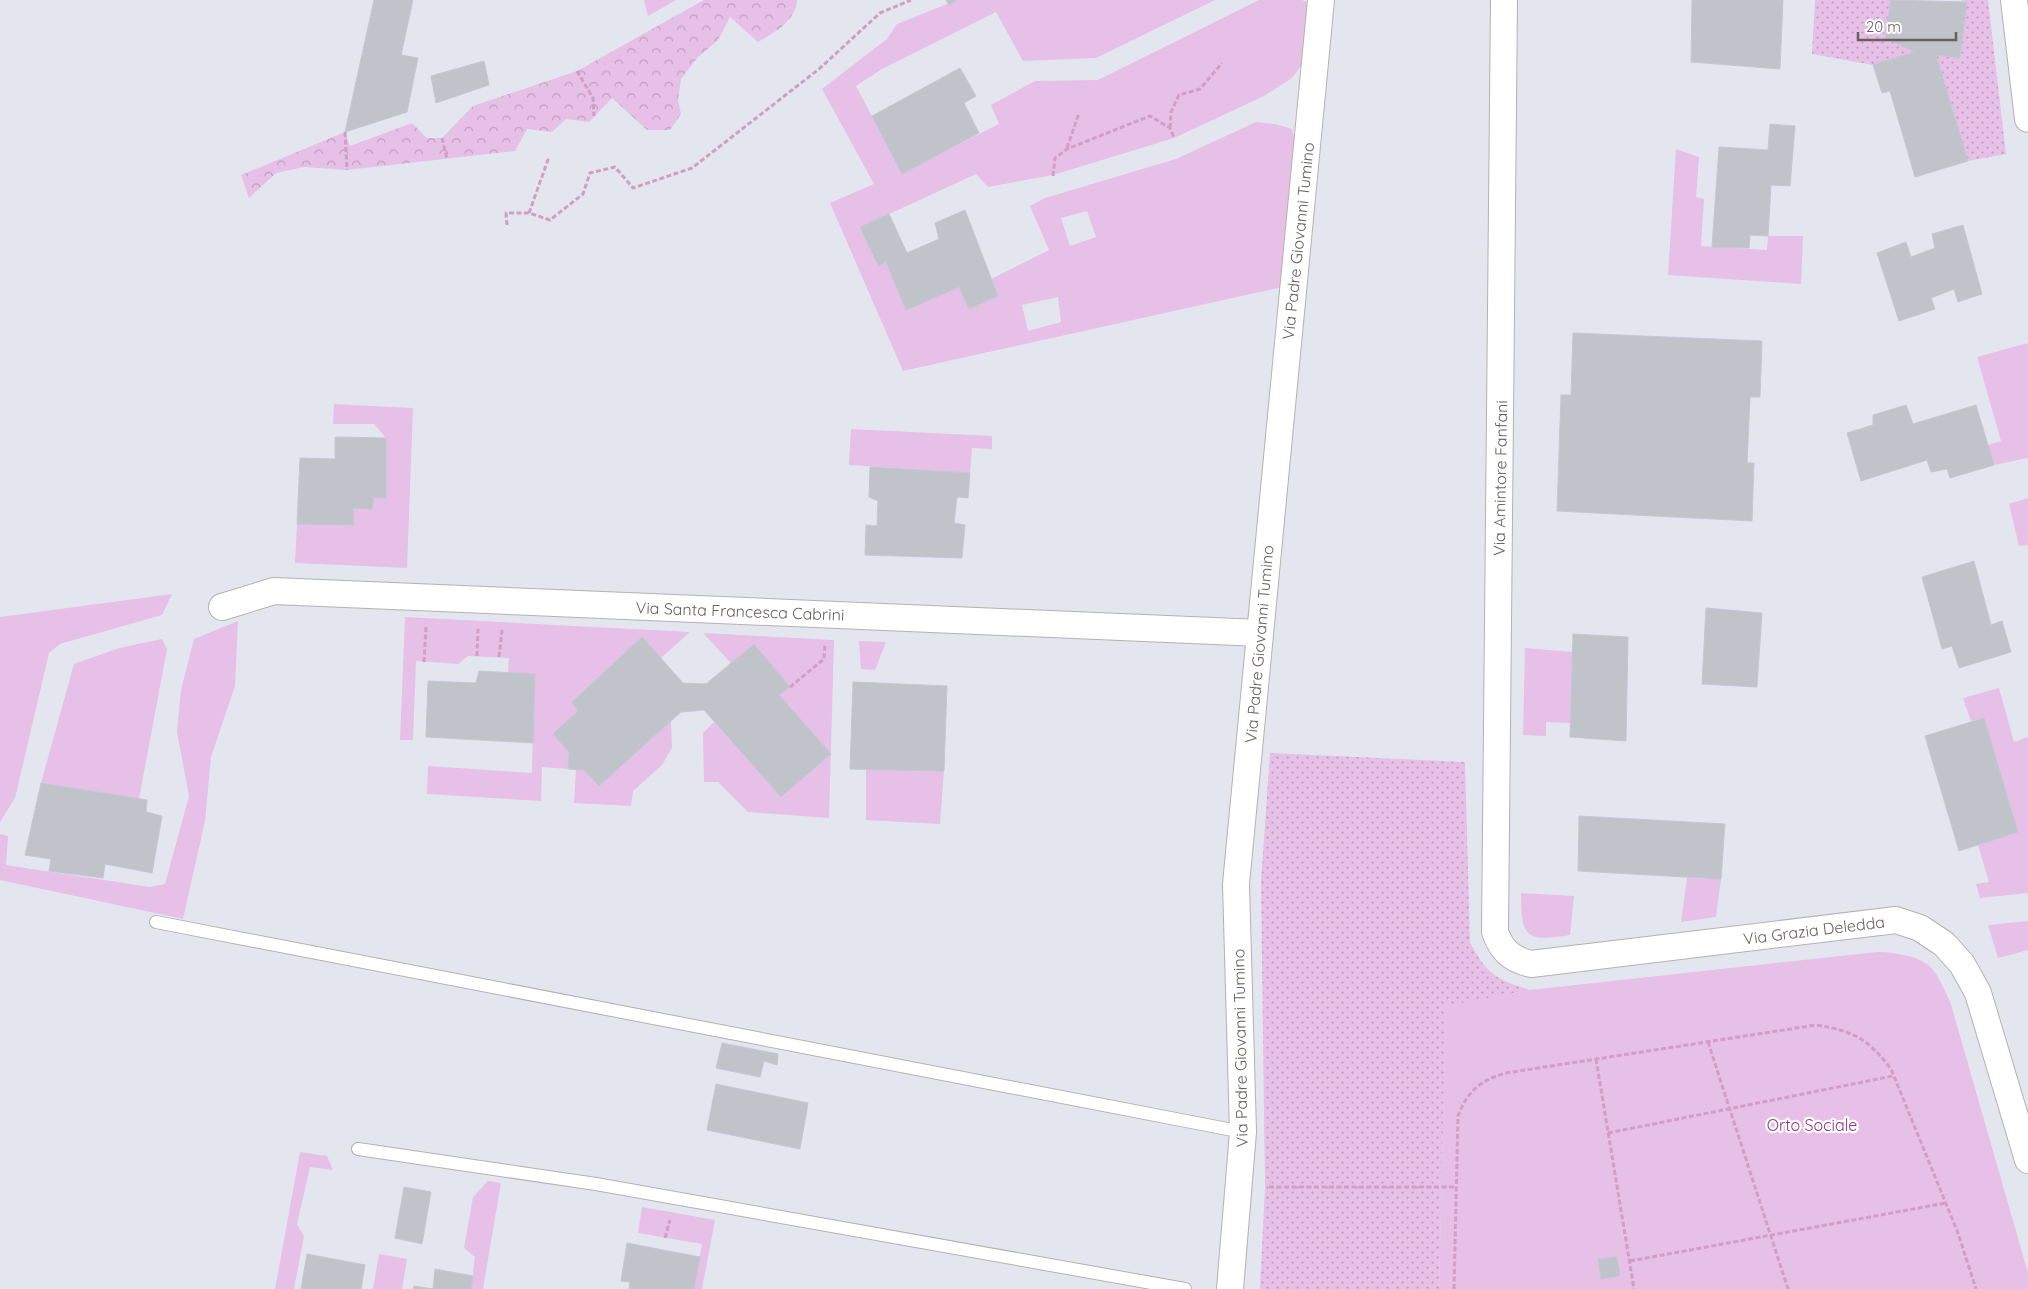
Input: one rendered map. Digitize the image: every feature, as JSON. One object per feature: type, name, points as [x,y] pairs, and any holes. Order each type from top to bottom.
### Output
[{"type":"street","name":"Via Padre Giovanni Tumino","points":[[1230,1289],[1244,1132],[1236,884],[1321,0]]},
{"type":"street","name":"Via Amintore Fanfani","points":[[1504,0],[1495,932],[1507,954]]},
{"type":"street","points":[[2014,0],[2028,119]]},
{"type":"street","name":"Via Santa Francesca Cabrini","points":[[222,607],[274,591],[1260,633]]},
{"type":"street","name":"Via Grazia Deledda","points":[[1507,954],[1518,961],[1531,964],[1896,920],[1920,928],[1944,944],[1962,964],[1978,993],[2028,1160]]},
{"type":"lane","points":[[156,922],[1244,1132]]},
{"type":"lane","points":[[358,1149],[596,1184],[1185,1289]]},
{"type":"path","points":[[507,225],[506,213],[529,213],[550,220],[582,194],[590,173],[615,167],[633,188],[692,168],[819,69],[880,13],[911,0]]},
{"type":"path","points":[[1174,138],[1170,128],[1171,112],[1179,95],[1200,89],[1222,63]]},
{"type":"path","points":[[577,71],[593,98],[594,116]]},
{"type":"path","points":[[1067,149],[1079,113]]},
{"type":"path","points":[[1054,176],[1056,158],[1067,149],[1150,116],[1170,128]]},
{"type":"path","points":[[345,132],[347,170]]},
{"type":"path","points":[[442,138],[447,159]]},
{"type":"path","points":[[529,213],[549,157]]},
{"type":"path","points":[[424,662],[427,618]]},
{"type":"path","points":[[477,656],[479,621]]},
{"type":"path","points":[[499,657],[503,622]]},
{"type":"path","points":[[790,687],[824,659],[825,639]]},
{"type":"path","points":[[1454,1289],[1458,1116],[1464,1100],[1475,1087],[1490,1078],[1506,1074],[1816,1025],[1837,1028],[1874,1048],[1891,1070],[1946,1203],[1976,1289]]},
{"type":"path","points":[[1708,1042],[1788,1289]]},
{"type":"path","points":[[1596,1059],[1634,1289]]},
{"type":"path","points":[[1608,1133],[1893,1076]]},
{"type":"path","points":[[1239,1186],[1456,1187]]},
{"type":"path","points":[[1630,1261],[1946,1203]]},
{"type":"path","points":[[665,1238],[672,1212]]},
{"type":"green space","points":[[644,0],[676,0],[648,16]]},
{"type":"green space","points":[[704,0],[797,0],[793,14],[783,26],[758,42],[730,17],[718,40],[697,58],[681,79],[678,100],[681,114],[670,130],[647,130],[612,98],[589,122],[566,119],[552,132],[527,129],[515,151],[347,170],[304,167],[276,173],[249,198],[241,175],[345,132],[350,146],[412,123],[427,138],[442,138],[473,106],[577,71]]},
{"type":"green space","points":[[957,0],[1215,0],[1096,58],[1023,61],[996,12],[882,69],[856,86],[902,173],[999,124],[991,105],[1035,81],[1098,80],[1259,0],[1302,0],[1309,3],[1307,58],[1292,78],[1264,96],[1174,138],[1053,175],[988,187],[976,174],[861,227],[877,266],[886,262],[906,310],[959,287],[969,309],[998,296],[991,279],[1049,250],[1030,206],[1045,198],[1176,159],[1256,122],[1275,124],[1292,129],[1298,151],[1287,286],[903,371],[830,203],[874,184],[822,89],[887,39],[897,24]],"holes":[[[1087,211],[1096,237],[1070,246],[1061,218]],[[1058,297],[1061,322],[1028,331],[1022,305]]]},
{"type":"green space","points":[[1815,0],[1891,0],[1915,52],[1873,65],[1812,54]]},
{"type":"green space","points":[[1960,0],[1988,0],[2006,154],[1968,161],[1936,55],[1960,58],[1967,2]]},
{"type":"green space","points":[[1676,149],[1699,157],[1696,197],[1704,199],[1701,246],[1767,250],[1768,236],[1803,236],[1801,284],[1668,275]]},
{"type":"green space","points":[[2028,343],[2028,458],[1994,465],[1988,445],[2001,441],[1977,357]]},
{"type":"green space","points":[[334,404],[413,408],[407,568],[295,563],[297,524],[354,525],[353,508],[372,509],[374,497],[386,497],[386,438],[374,424],[333,424]]},
{"type":"green space","points":[[851,429],[992,436],[992,449],[972,448],[970,473],[849,465]]},
{"type":"green space","points":[[2028,498],[2028,545],[2019,546],[2009,504]]},
{"type":"green space","points":[[172,594],[162,615],[60,644],[49,653],[15,798],[0,822],[0,617]]},
{"type":"green space","points":[[405,617],[690,632],[661,658],[641,638],[572,702],[578,711],[554,734],[569,752],[568,769],[542,767],[541,801],[427,794],[428,766],[532,773],[534,674],[508,672],[509,658],[468,656],[458,664],[416,661],[413,740],[400,740]]},
{"type":"green space","points":[[238,621],[235,686],[211,757],[205,821],[183,919],[0,880],[0,834],[8,836],[6,865],[150,887],[165,884],[189,796],[177,732],[181,690],[194,639]]},
{"type":"green space","points":[[703,633],[834,640],[831,754],[779,695],[790,687],[754,644],[731,663]]},
{"type":"green space","points":[[162,639],[167,649],[139,799],[41,783],[74,664],[119,648]]},
{"type":"green space","points":[[859,641],[886,642],[875,670],[861,669]]},
{"type":"green space","points":[[1525,648],[1573,652],[1570,723],[1546,722],[1546,736],[1523,735]]},
{"type":"green space","points":[[1999,688],[2014,742],[2028,737],[2028,893],[1980,898],[1976,884],[1989,882],[1978,845],[2018,831],[1984,718],[1971,721],[1963,698]]},
{"type":"green space","points":[[671,721],[672,748],[662,765],[633,791],[631,806],[574,803],[576,769],[584,770],[599,786]]},
{"type":"green space","points":[[714,722],[781,797],[831,754],[829,818],[748,812],[718,782],[704,782],[703,733]]},
{"type":"green space","points":[[1270,753],[1465,762],[1470,943],[1482,963],[1500,979],[1530,990],[1446,1007],[1439,1289],[1260,1289],[1265,1187],[1261,882]]},
{"type":"green space","points":[[866,769],[944,771],[940,824],[866,820]]},
{"type":"green space","points":[[1687,878],[1721,879],[1716,917],[1681,922]]},
{"type":"green space","points":[[1521,893],[1574,896],[1570,935],[1544,938],[1529,934],[1522,920]]},
{"type":"green space","points":[[2028,921],[2028,950],[1998,958],[1988,925]]},
{"type":"green space","name":"Orto Sociale","points":[[1877,952],[1909,956],[1927,964],[1938,976],[1950,1001],[2028,1273],[2028,1289],[1439,1289],[1446,1006],[1530,990]]},
{"type":"green space","points":[[300,1152],[327,1156],[333,1170],[310,1167],[297,1224],[304,1236],[294,1289],[275,1289]]},
{"type":"green space","points":[[488,1181],[501,1183],[483,1289],[471,1289],[475,1257],[464,1248],[473,1197]]},
{"type":"green space","points":[[642,1207],[715,1220],[702,1289],[694,1289],[702,1244],[638,1233]]},
{"type":"green space","points":[[379,1254],[407,1259],[402,1289],[373,1289]]},
{"type":"building","points":[[374,0],[413,0],[401,55],[418,58],[407,112],[345,132]]},
{"type":"building","points":[[946,0],[957,0],[949,5]]},
{"type":"building","points":[[1692,0],[1783,0],[1780,69],[1691,62]]},
{"type":"building","points":[[1891,0],[1967,2],[1960,58],[1936,55],[1968,161],[1915,177],[1890,91],[1882,93],[1873,65],[1915,52],[1885,38]]},
{"type":"building","points":[[484,61],[489,85],[436,103],[431,76]]},
{"type":"building","points":[[960,68],[976,96],[964,103],[979,133],[902,174],[872,116]]},
{"type":"building","points":[[1770,124],[1795,126],[1790,186],[1771,185],[1768,236],[1750,235],[1749,248],[1712,247],[1719,147],[1768,150]]},
{"type":"building","points":[[965,210],[998,296],[969,309],[959,287],[906,310],[886,262],[878,266],[860,227],[889,214],[907,253],[939,239],[935,223]]},
{"type":"building","points":[[1963,225],[1982,294],[1958,302],[1954,289],[1931,298],[1935,309],[1899,321],[1877,253],[1906,242],[1911,257],[1935,248],[1932,234]]},
{"type":"building","points":[[1573,333],[1762,341],[1760,397],[1750,397],[1747,463],[1754,463],[1752,521],[1557,511],[1561,395],[1571,395]]},
{"type":"building","points":[[1906,405],[1913,424],[1976,405],[1994,465],[1950,478],[1947,469],[1931,472],[1927,460],[1861,481],[1847,433],[1873,425],[1873,415]]},
{"type":"building","points":[[335,437],[386,438],[386,498],[374,497],[372,509],[353,508],[354,525],[297,524],[300,458],[335,459]]},
{"type":"building","points":[[870,467],[970,473],[968,498],[957,497],[954,523],[965,525],[962,558],[865,555],[866,525],[877,526],[878,501],[869,497]]},
{"type":"building","points":[[1974,561],[1991,625],[2002,621],[2011,652],[1959,668],[1952,646],[1942,649],[1922,577]]},
{"type":"building","points":[[1706,608],[1762,613],[1757,687],[1702,684]]},
{"type":"building","points":[[1573,634],[1628,637],[1626,741],[1570,737]]},
{"type":"building","points":[[642,637],[683,683],[706,684],[754,644],[790,687],[779,695],[831,754],[781,797],[704,710],[681,712],[599,786],[584,770],[568,769],[569,752],[553,734],[578,711],[572,702]]},
{"type":"building","points":[[479,671],[535,674],[533,743],[426,737],[428,681],[476,683]]},
{"type":"building","points":[[853,682],[947,686],[944,771],[850,769]]},
{"type":"building","points":[[1984,718],[2018,832],[1959,851],[1925,736]]},
{"type":"building","points":[[41,783],[147,800],[146,812],[162,816],[152,873],[105,864],[103,878],[49,871],[51,859],[25,855]]},
{"type":"building","points":[[1579,816],[1725,824],[1721,879],[1578,871]]},
{"type":"building","points":[[722,1043],[778,1054],[777,1065],[764,1061],[760,1077],[716,1068]]},
{"type":"building","points":[[716,1084],[808,1103],[800,1149],[707,1130]]},
{"type":"building","points":[[404,1187],[431,1192],[422,1244],[395,1238]]},
{"type":"building","points":[[627,1243],[700,1257],[694,1289],[629,1289],[630,1282],[621,1281]]},
{"type":"building","points":[[307,1254],[365,1265],[361,1289],[301,1289]]},
{"type":"building","points":[[1617,1257],[1620,1276],[1601,1279],[1598,1259]]},
{"type":"building","points":[[435,1269],[473,1276],[471,1289],[433,1289]]},
{"type":"building","points":[[414,1286],[433,1289],[413,1289]]}]
